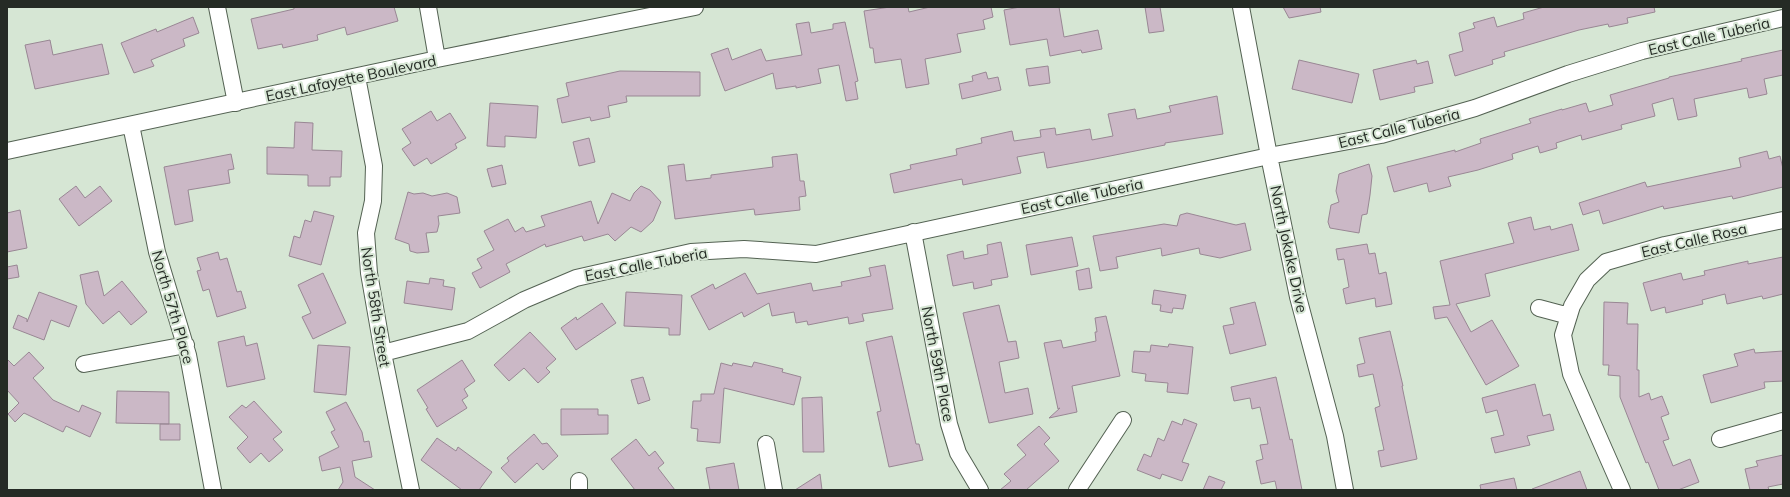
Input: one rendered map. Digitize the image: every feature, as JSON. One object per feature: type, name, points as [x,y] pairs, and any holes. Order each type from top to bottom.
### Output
[{"type":"street","points":[[217,7],[236,102]]},
{"type":"street","points":[[428,7],[438,60]]},
{"type":"street","name":"East Lafayette Boulevard","points":[[7,151],[438,60],[642,12],[695,7]]},
{"type":"street","name":"North Jokake Drive","points":[[1241,7],[1269,156],[1298,297],[1335,436],[1345,490]]},
{"type":"street","name":"East Calle Tuberia","points":[[383,353],[468,332],[524,300],[576,278],[691,252],[744,248],[816,254],[1269,156],[1381,135],[1475,108],[1568,74],[1642,51],[1783,18]]},
{"type":"street","name":"North 58th Street","points":[[357,77],[374,166],[373,201],[366,233],[366,251],[383,353],[410,490]]},
{"type":"street","name":"North 57th Place","points":[[131,125],[157,252],[186,345],[214,490]]},
{"type":"street","name":"East Calle Rosa","points":[[1569,316],[1572,306],[1587,280],[1606,262],[1665,245],[1783,220]]},
{"type":"street","name":"North 59th Place","points":[[913,232],[949,424],[958,453],[980,490]]},
{"type":"street","points":[[1540,308],[1569,316],[1563,335],[1571,374],[1622,490]]},
{"type":"street","points":[[84,364],[186,345]]},
{"type":"street","points":[[1077,490],[1123,420]]},
{"type":"street","points":[[1720,439],[1783,421]]},
{"type":"street","points":[[766,444],[774,490]]},
{"type":"building","points":[[294,7],[394,7],[398,21],[347,35],[345,27],[317,35],[318,40],[283,48],[282,44],[258,49],[251,19],[294,9]]},
{"type":"building","points":[[890,7],[908,7],[909,12],[930,7],[991,7],[993,17],[983,20],[985,29],[957,34],[961,52],[925,59],[929,84],[906,88],[901,59],[875,63],[873,48],[870,48],[864,11]]},
{"type":"building","points":[[1020,7],[1059,7],[1064,37],[1098,30],[1102,49],[1082,53],[1081,50],[1050,56],[1047,39],[1010,45],[1004,10]]},
{"type":"building","points":[[1145,7],[1160,7],[1164,31],[1149,33]]},
{"type":"building","points":[[1283,7],[1320,7],[1321,12],[1289,18]]},
{"type":"building","points":[[1544,7],[1654,7],[1655,12],[1627,18],[1628,23],[1609,27],[1608,24],[1579,30],[1504,52],[1505,56],[1492,60],[1493,64],[1455,76],[1449,55],[1463,51],[1459,33],[1475,28],[1473,23],[1494,17],[1497,27],[1524,19],[1523,13]]},
{"type":"building","points":[[193,17],[199,33],[183,39],[185,46],[151,60],[154,66],[134,73],[121,43],[156,29],[157,32]]},
{"type":"building","points":[[809,22],[811,33],[833,29],[833,24],[845,22],[858,81],[855,82],[858,99],[846,101],[839,65],[818,69],[821,83],[796,88],[796,86],[776,89],[773,73],[725,91],[711,54],[728,48],[732,60],[761,49],[766,61],[802,55],[796,24]]},
{"type":"building","points":[[50,40],[53,55],[102,44],[109,74],[35,89],[25,45]]},
{"type":"building","points":[[1783,50],[1783,75],[1764,79],[1767,94],[1749,98],[1747,88],[1694,99],[1697,116],[1678,120],[1673,98],[1652,104],[1655,116],[1621,125],[1622,129],[1582,140],[1581,135],[1556,143],[1557,148],[1540,153],[1538,146],[1512,154],[1513,159],[1478,170],[1448,177],[1451,186],[1429,192],[1427,183],[1394,192],[1387,167],[1455,150],[1455,152],[1481,143],[1480,139],[1531,123],[1529,119],[1562,109],[1586,103],[1589,112],[1613,105],[1610,95],[1669,77],[1742,61],[1741,59]]},
{"type":"building","points":[[1299,60],[1359,74],[1352,103],[1292,89]]},
{"type":"building","points":[[1416,60],[1417,64],[1428,61],[1433,83],[1414,87],[1415,92],[1380,100],[1373,70]]},
{"type":"building","points":[[1048,66],[1050,83],[1029,86],[1026,69]]},
{"type":"building","points":[[620,71],[700,72],[700,96],[626,96],[627,102],[608,106],[610,117],[591,121],[590,117],[562,123],[557,99],[569,96],[566,83]]},
{"type":"building","points":[[986,72],[988,79],[998,77],[1001,90],[962,99],[959,84],[973,81],[972,76]]},
{"type":"building","points":[[1217,96],[1223,134],[1165,143],[1165,145],[1047,168],[1044,152],[1017,157],[1021,173],[963,185],[962,179],[894,193],[890,174],[911,169],[910,165],[957,155],[956,149],[982,143],[981,138],[1012,131],[1014,141],[1041,137],[1040,130],[1055,128],[1056,135],[1090,129],[1092,140],[1113,136],[1108,114],[1135,109],[1137,119],[1171,112],[1169,106]]},
{"type":"building","points":[[490,103],[538,106],[536,138],[505,136],[505,147],[487,146]]},
{"type":"building","points":[[431,111],[437,121],[450,113],[466,138],[455,144],[457,148],[431,164],[427,158],[414,166],[402,149],[411,143],[402,129]]},
{"type":"building","points":[[295,122],[313,123],[312,150],[342,151],[341,177],[330,177],[330,186],[308,186],[308,175],[267,174],[267,147],[294,148]]},
{"type":"building","points":[[589,138],[595,162],[579,166],[573,142]]},
{"type":"building","points":[[1767,151],[1769,159],[1780,156],[1783,169],[1783,187],[1733,199],[1732,196],[1664,209],[1663,206],[1603,224],[1599,210],[1583,215],[1579,203],[1645,182],[1647,187],[1741,167],[1739,158]]},
{"type":"building","points":[[231,154],[234,169],[228,170],[230,183],[188,190],[193,221],[175,225],[164,167]]},
{"type":"building","points":[[797,154],[800,181],[804,181],[806,196],[799,197],[800,210],[755,215],[754,209],[675,219],[668,166],[684,164],[686,181],[711,178],[711,175],[773,167],[772,157]]},
{"type":"building","points":[[1369,164],[1372,176],[1370,195],[1367,214],[1362,215],[1359,233],[1330,228],[1328,222],[1331,205],[1339,202],[1336,191],[1339,174]]},
{"type":"building","points":[[502,165],[506,184],[492,187],[487,169]]},
{"type":"building","points":[[76,186],[85,198],[100,186],[112,201],[79,226],[59,199]]},
{"type":"building","points":[[641,186],[650,190],[661,202],[653,221],[641,232],[631,227],[615,241],[608,234],[584,241],[582,236],[546,247],[545,244],[506,264],[510,272],[480,288],[472,273],[482,268],[477,259],[494,250],[484,231],[508,219],[515,232],[523,227],[526,232],[545,226],[541,216],[591,201],[598,224],[612,193],[630,201],[634,193]]},
{"type":"building","points":[[408,192],[414,194],[423,193],[432,196],[447,193],[457,197],[460,213],[438,216],[439,224],[437,232],[426,233],[429,252],[417,253],[410,251],[409,244],[395,239]]},
{"type":"building","points":[[20,210],[27,248],[7,252],[7,213]]},
{"type":"building","points":[[314,211],[334,216],[321,265],[289,256],[294,236],[300,238],[305,220],[311,222]]},
{"type":"building","points":[[1187,213],[1236,225],[1245,223],[1251,250],[1220,258],[1200,254],[1199,248],[1162,256],[1161,248],[1116,257],[1118,268],[1100,271],[1093,236],[1164,224],[1177,226],[1180,215]]},
{"type":"building","points":[[1531,217],[1534,230],[1550,226],[1551,230],[1572,224],[1579,250],[1485,274],[1490,296],[1456,304],[1471,332],[1492,320],[1519,366],[1486,385],[1447,317],[1435,319],[1433,307],[1450,305],[1440,261],[1514,243],[1508,223]]},
{"type":"building","points":[[1072,237],[1078,266],[1031,275],[1026,245]]},
{"type":"building","points":[[1001,242],[1008,277],[991,280],[992,285],[974,289],[973,282],[953,286],[947,255],[963,251],[964,259],[988,254],[987,245]]},
{"type":"building","points":[[1367,244],[1369,254],[1375,253],[1379,274],[1386,272],[1392,304],[1376,307],[1375,298],[1346,304],[1343,289],[1349,287],[1344,259],[1338,260],[1336,249]]},
{"type":"building","points":[[218,252],[220,260],[227,258],[237,292],[241,291],[246,308],[217,317],[209,289],[203,291],[197,271],[201,270],[197,258]]},
{"type":"building","points":[[1783,257],[1783,294],[1763,299],[1762,296],[1727,304],[1725,294],[1702,300],[1703,304],[1666,313],[1665,307],[1651,311],[1643,283],[1681,273],[1683,280],[1705,275],[1704,271],[1748,261],[1748,264]]},
{"type":"building","points":[[17,265],[19,277],[7,279],[7,267]]},
{"type":"building","points":[[885,265],[893,309],[862,314],[864,321],[849,324],[848,317],[808,325],[807,321],[796,323],[794,312],[772,316],[769,303],[744,317],[742,312],[709,330],[691,296],[713,284],[715,289],[745,273],[757,294],[811,283],[813,291],[842,286],[841,282],[871,276],[869,268]]},
{"type":"building","points":[[1089,268],[1092,288],[1079,290],[1076,271]]},
{"type":"building","points":[[98,271],[104,296],[122,281],[147,312],[131,325],[119,311],[103,324],[86,304],[80,275]]},
{"type":"building","points":[[323,273],[346,323],[313,339],[302,317],[311,313],[298,285]]},
{"type":"building","points":[[430,278],[444,280],[443,286],[455,288],[452,310],[404,303],[407,281],[429,284]]},
{"type":"building","points":[[1154,290],[1186,295],[1183,309],[1173,308],[1172,313],[1160,311],[1161,305],[1152,304]]},
{"type":"building","points":[[39,292],[77,306],[69,327],[51,320],[44,340],[13,328],[18,315],[27,319],[27,322]]},
{"type":"building","points":[[626,292],[682,295],[680,335],[669,335],[669,328],[624,326]]},
{"type":"building","points":[[1255,302],[1266,345],[1230,354],[1223,326],[1234,324],[1230,308]]},
{"type":"building","points":[[1604,302],[1628,303],[1627,324],[1638,324],[1637,370],[1639,370],[1639,397],[1649,393],[1651,400],[1662,396],[1669,414],[1661,417],[1669,439],[1663,441],[1673,466],[1690,459],[1699,482],[1678,490],[1659,490],[1648,462],[1646,463],[1620,397],[1620,376],[1608,375],[1609,365],[1603,365]]},
{"type":"building","points":[[602,303],[616,323],[576,350],[561,328],[576,317],[577,320]]},
{"type":"building","points":[[999,305],[1008,342],[1016,341],[1019,358],[999,362],[1005,393],[1028,388],[1033,414],[989,423],[963,313]]},
{"type":"building","points":[[1106,316],[1120,376],[1072,386],[1077,412],[1049,418],[1060,408],[1058,409],[1044,343],[1061,340],[1063,348],[1096,341],[1095,332],[1097,332],[1095,318]]},
{"type":"building","points":[[1390,331],[1403,386],[1417,459],[1381,467],[1378,451],[1384,450],[1375,408],[1380,406],[1373,374],[1359,377],[1357,365],[1365,363],[1359,338]]},
{"type":"building","points":[[530,332],[556,359],[546,368],[550,372],[538,383],[524,368],[509,381],[494,365]]},
{"type":"building","points":[[244,336],[246,346],[257,343],[265,379],[227,387],[218,342]]},
{"type":"building","points":[[892,336],[916,444],[919,444],[923,460],[889,467],[877,412],[881,411],[866,342]]},
{"type":"building","points":[[1169,344],[1193,347],[1188,394],[1167,392],[1168,383],[1145,381],[1146,374],[1132,372],[1134,351],[1150,352],[1151,345],[1168,347]]},
{"type":"building","points":[[318,345],[350,347],[346,395],[314,392]]},
{"type":"building","points":[[1754,349],[1755,353],[1783,351],[1783,381],[1764,382],[1765,388],[1711,403],[1703,375],[1738,366],[1734,354]]},
{"type":"building","points":[[29,352],[44,368],[33,378],[53,400],[79,412],[82,405],[101,413],[90,437],[66,426],[63,432],[24,413],[15,422],[8,414],[19,403],[7,390],[7,359],[14,366]]},
{"type":"building","points":[[462,360],[475,381],[464,389],[468,396],[462,400],[467,408],[437,427],[417,390]]},
{"type":"building","points":[[754,362],[783,369],[782,372],[801,377],[794,405],[724,388],[720,443],[697,441],[698,429],[691,428],[693,401],[701,401],[701,394],[714,394],[721,363],[732,366],[733,363],[752,367]]},
{"type":"building","points":[[643,377],[650,400],[638,404],[631,380]]},
{"type":"building","points":[[1276,377],[1290,440],[1292,439],[1302,490],[1277,490],[1275,481],[1261,484],[1256,461],[1263,459],[1260,445],[1268,444],[1260,407],[1252,409],[1250,398],[1234,401],[1231,387]]},
{"type":"building","points":[[1535,384],[1543,416],[1550,414],[1554,430],[1527,436],[1530,445],[1495,453],[1491,438],[1504,435],[1497,410],[1486,413],[1482,398]]},
{"type":"building","points":[[117,391],[169,392],[169,424],[116,423]]},
{"type":"building","points":[[822,397],[824,452],[803,452],[802,398]]},
{"type":"building","points":[[254,401],[282,432],[273,439],[283,450],[269,462],[261,453],[250,463],[237,448],[248,437],[229,417],[242,405],[246,408]]},
{"type":"building","points":[[346,402],[362,432],[364,442],[369,441],[372,457],[352,461],[355,477],[375,490],[338,490],[343,482],[340,467],[322,471],[319,457],[339,447],[331,432],[335,430],[326,412]]},
{"type":"building","points":[[561,409],[598,409],[598,415],[608,415],[608,434],[561,435]]},
{"type":"building","points":[[1184,419],[1197,424],[1182,462],[1189,464],[1182,481],[1162,474],[1160,479],[1137,470],[1144,454],[1151,457],[1158,438],[1164,441],[1172,421],[1182,425]]},
{"type":"building","points":[[160,424],[180,424],[180,440],[160,440]]},
{"type":"building","points":[[1039,426],[1050,438],[1044,444],[1059,461],[1026,490],[1000,490],[1011,481],[1004,474],[1026,455],[1017,445]]},
{"type":"building","points":[[534,434],[542,444],[547,443],[558,456],[543,470],[537,463],[515,483],[501,468],[509,461],[507,458]]},
{"type":"building","points":[[437,438],[456,451],[458,447],[492,472],[479,490],[462,490],[421,460]]},
{"type":"building","points":[[636,439],[649,456],[655,451],[664,463],[658,468],[675,490],[635,490],[611,459]]},
{"type":"building","points":[[1783,455],[1783,484],[1768,487],[1769,490],[1750,490],[1745,469],[1758,466],[1756,461]]},
{"type":"building","points":[[734,463],[739,490],[710,490],[706,468]]},
{"type":"building","points":[[1580,471],[1587,490],[1532,490],[1532,489]]},
{"type":"building","points":[[820,474],[822,490],[795,490]]},
{"type":"building","points":[[1209,476],[1225,482],[1221,490],[1203,490]]},
{"type":"building","points":[[1514,478],[1517,490],[1481,490],[1480,485]]}]
